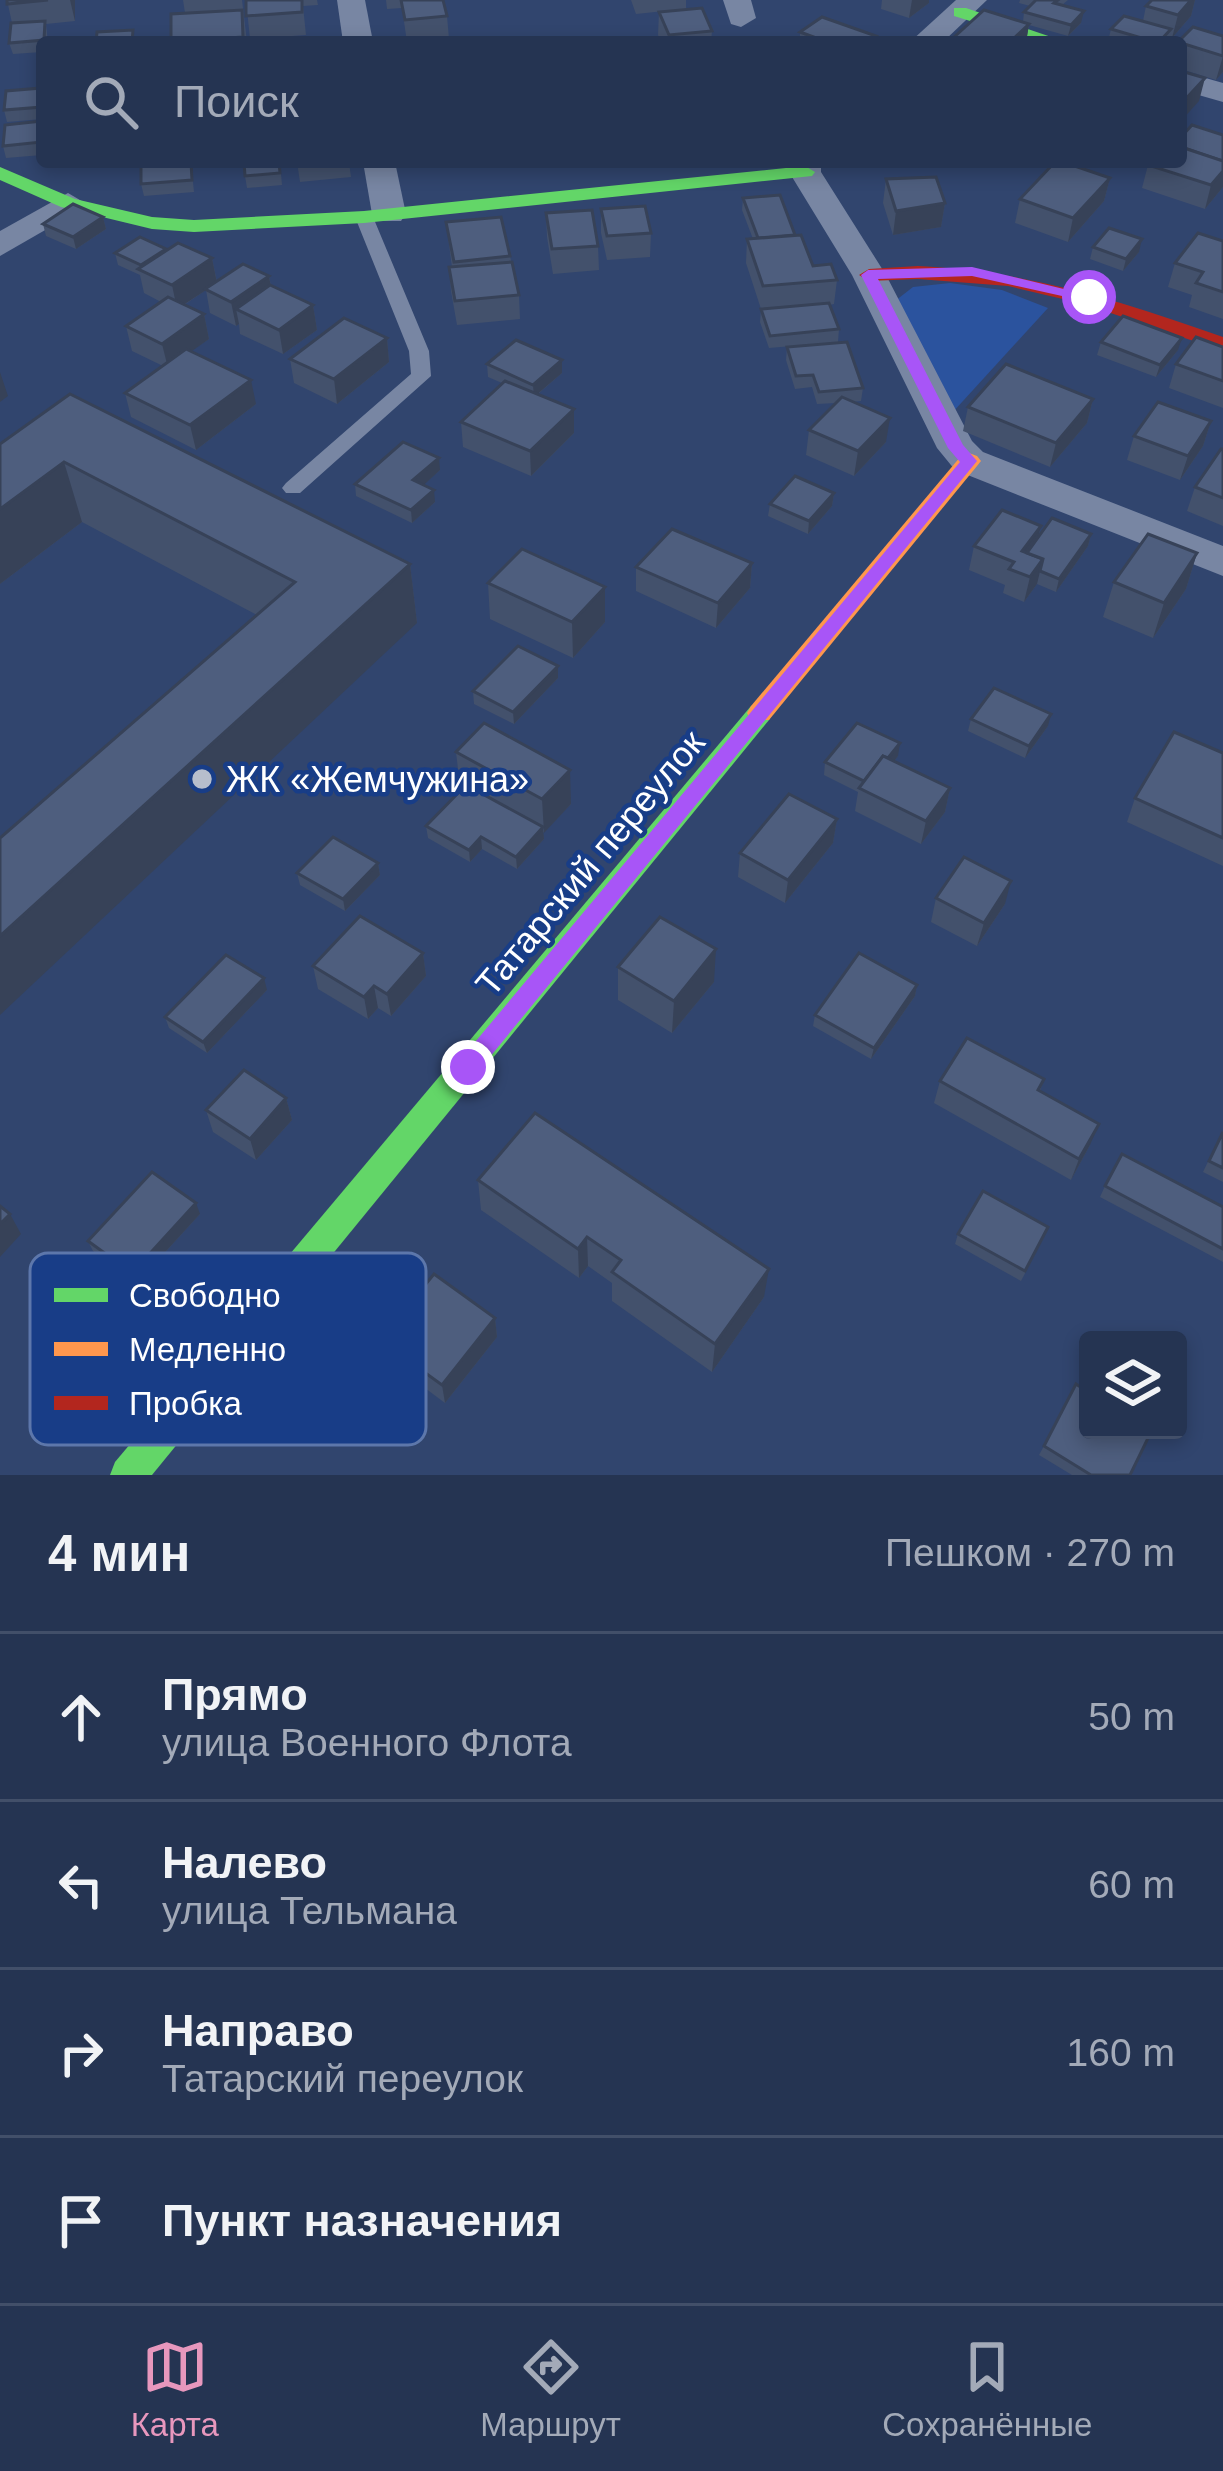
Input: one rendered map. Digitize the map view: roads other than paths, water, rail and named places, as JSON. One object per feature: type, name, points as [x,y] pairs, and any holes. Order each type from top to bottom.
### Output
[{"type":"street","points":[[351,0],[357,36]]},
{"type":"street","points":[[932,36],[967,6],[1042,36]]},
{"type":"street","points":[[1187,82],[1223,93]]},
{"type":"street","points":[[376,215],[380,168]]},
{"type":"street","points":[[0,173],[68,203],[173,225],[376,215],[796,168]]},
{"type":"street","points":[[806,168],[868,275],[956,448],[969,461],[1223,562]]},
{"type":"street","points":[[0,246],[68,203]]},
{"type":"street","points":[[868,275],[941,270],[1006,276],[1089,297],[1223,344]]},
{"type":"street","name":"Татарский переулок","points":[[312,1253],[969,461]]},
{"type":"street","name":"Татарский переулок","points":[[128,1475],[153,1445]]},
{"type":"lane","points":[[293,488],[421,376],[419,351],[376,215]]},
{"type":"place","name":"ЖК «Жемчужина»","points":[[202,779]]}]
